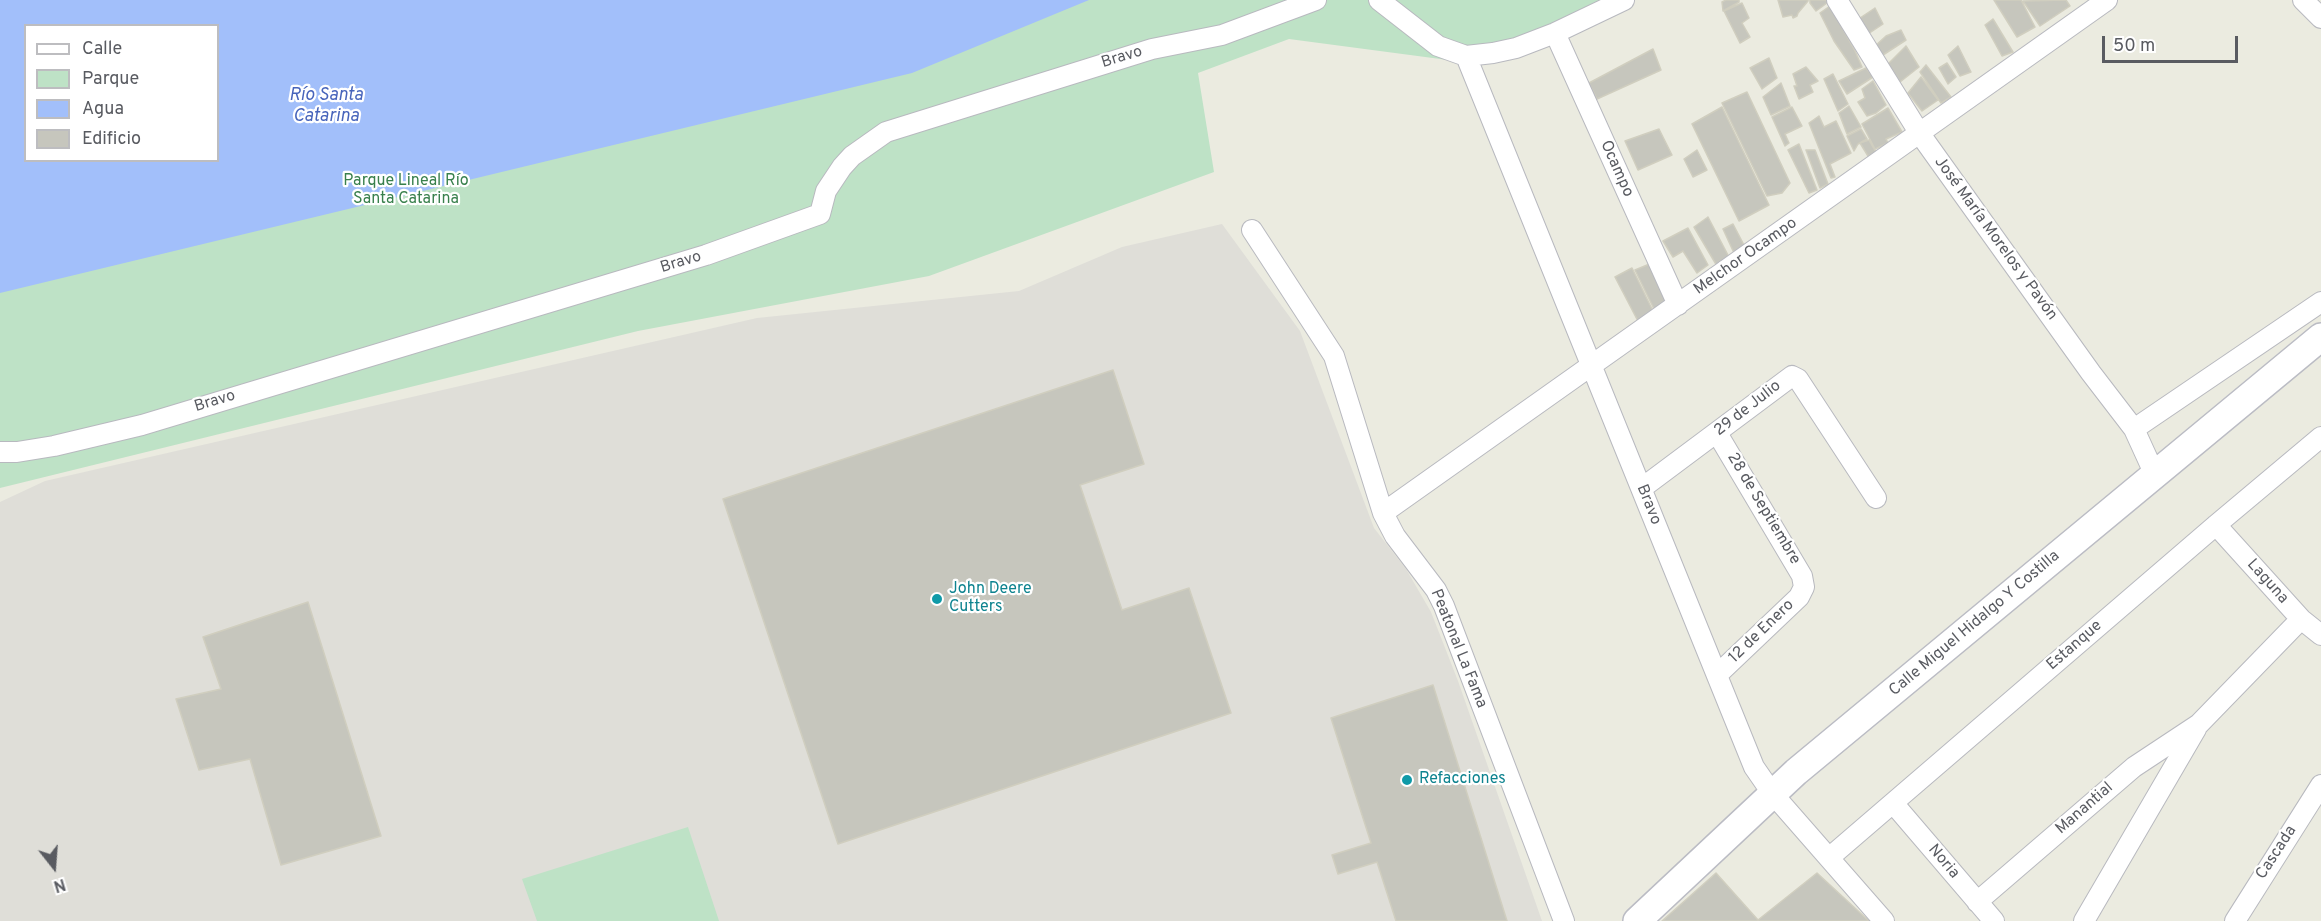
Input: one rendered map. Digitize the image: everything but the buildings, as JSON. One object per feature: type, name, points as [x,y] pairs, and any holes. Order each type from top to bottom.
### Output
[{"type":"street","name":"Bravo","points":[[6,454],[54,446],[142,424],[747,241],[820,214],[826,191],[842,167],[852,156],[886,132],[1152,49],[1222,34],[1317,0]]},
{"type":"street","points":[[1379,0],[1437,46],[1466,56],[1516,48],[1555,33],[1624,0]]},
{"type":"street","name":"José María Morelos y Pavón","points":[[1838,0],[1920,134],[2091,374],[2134,429],[2155,475]]},
{"type":"street","name":"Melchor Ocampo","points":[[1383,513],[2107,0]]},
{"type":"street","points":[[2303,0],[2321,18]]},
{"type":"street","name":"Ocampo","points":[[1555,33],[1678,305]]},
{"type":"street","name":"Bravo","points":[[1466,56],[1754,767],[1772,793],[1884,921]]},
{"type":"street","name":"Peatonal La Fama","points":[[1252,230],[1333,354],[1383,513],[1395,536],[1436,590],[1444,606],[1564,921]]},
{"type":"street","points":[[2134,429],[2321,302]]},
{"type":"street","name":"Calle Miguel Hidalgo Y Costilla","points":[[1637,921],[1772,793],[2321,337]]},
{"type":"street","name":"29 de Julio","points":[[1642,488],[1789,376],[1797,377],[1876,498]]},
{"type":"street","name":"28 de Septiembre","points":[[1717,433],[1802,576],[1804,587]]},
{"type":"street","name":"Estanque","points":[[1830,857],[2321,437]]},
{"type":"street","name":"Laguna","points":[[2216,525],[2301,620],[2321,635]]},
{"type":"street","name":"12 de Enero","points":[[1717,675],[1799,597],[1804,587]]},
{"type":"street","name":"Manantial","points":[[1977,902],[2134,767],[2199,724],[2301,620]]},
{"type":"street","name":"Manantial","points":[[2084,921],[2199,724]]},
{"type":"street","name":"Cascada","points":[[2235,921],[2321,785]]},
{"type":"street","name":"Noria","points":[[1893,803],[1994,921]]},
{"type":"shaded area","points":[[1222,224],[1300,331],[1374,528],[1406,569],[1431,612],[1458,681],[1542,921],[0,921],[0,502],[45,481],[757,318],[1019,291],[1122,247]]},
{"type":"green space","name":"Parque Lineal Río Santa Catarina","points":[[0,0],[1608,0],[1463,62],[1289,39],[1198,73],[1214,172],[929,276],[638,331],[0,488]]},
{"type":"green space","points":[[688,827],[719,921],[537,921],[522,879]]},
{"type":"water","name":"Río Santa Catarina","points":[[0,0],[1089,0],[912,73],[0,293]]},
{"type":"place","name":"John Deere Cutters","points":[[937,599]]},
{"type":"place","name":"Refacciones","points":[[1407,780]]}]
